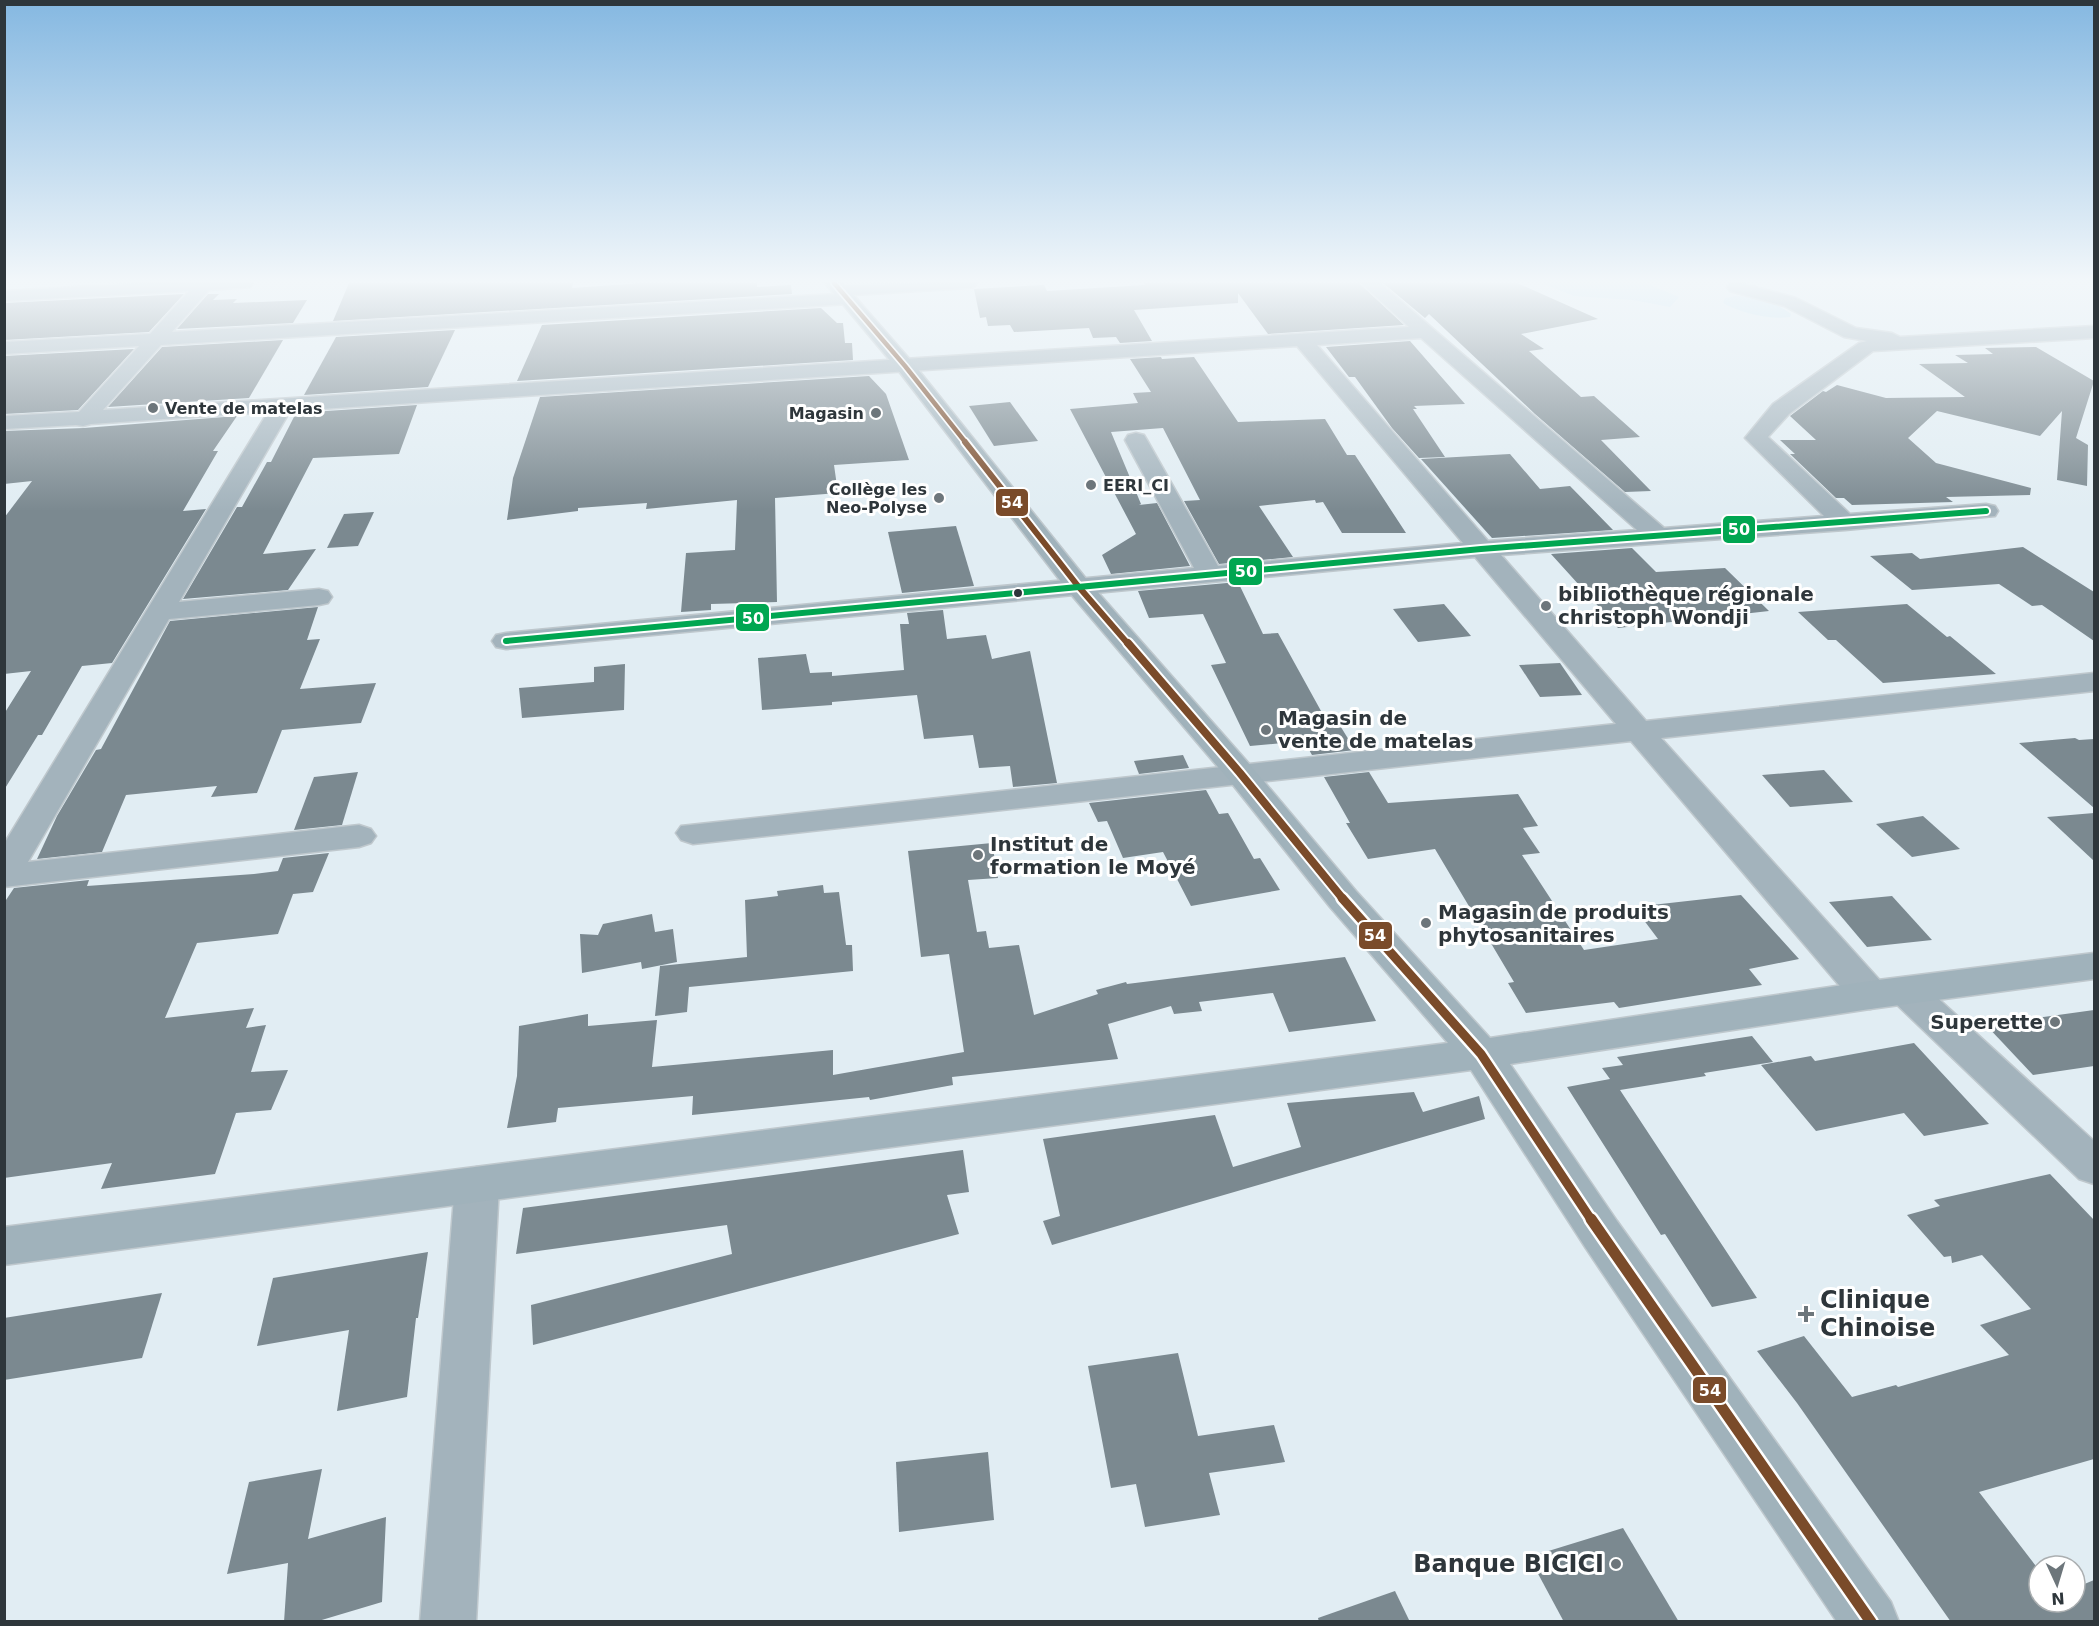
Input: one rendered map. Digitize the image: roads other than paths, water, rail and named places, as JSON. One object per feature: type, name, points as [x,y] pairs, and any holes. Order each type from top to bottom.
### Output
[{"type":"main road","points":[[899,359],[1078,586],[1240,773],[1343,899],[1481,1054],[1601,1234],[1871,1622]]},
{"type":"main road","points":[[4,1246],[1481,1054],[1888,993],[2094,966]]},
{"type":"street","points":[[83,420],[138,359]]},
{"type":"street","points":[[4,423],[83,420],[1014,359]]},
{"type":"street","points":[[1318,359],[1640,733],[1888,993],[2094,1167]]},
{"type":"street","points":[[1457,359],[1656,534]]},
{"type":"street","points":[[1845,522],[1756,438],[1781,409],[1850,359]]},
{"type":"street","points":[[4,874],[282,407]]},
{"type":"street","points":[[1136,440],[1210,574]]},
{"type":"street","points":[[506,641],[1481,549],[1656,534],[1986,511]]},
{"type":"street","points":[[161,612],[319,597]]},
{"type":"street","points":[[693,833],[1240,773],[1640,733],[2094,682]]},
{"type":"street","points":[[4,874],[359,836]]},
{"type":"street","points":[[448,1622],[477,1185]]},
{"type":"place","name":"Vente de matelas","points":[[153,408]]},
{"type":"place","name":"Magasin","points":[[876,413]]},
{"type":"place","name":"EERI_CI","points":[[1091,485]]},
{"type":"place","name":"Collège les Neo-Polyse","points":[[939,498]]},
{"type":"place","name":"bibliothèque régionale christoph Wondji","points":[[1546,606]]},
{"type":"place","name":"Magasin de vente de matelas","points":[[1266,730]]},
{"type":"place","name":"Institut de formation le Moyé","points":[[978,855]]},
{"type":"place","name":"Magasin de produits phytosanitaires","points":[[1426,923]]},
{"type":"place","name":"Superette","points":[[2055,1022]]},
{"type":"place","name":"Clinique Chinoise","points":[[1806,1314]]},
{"type":"place","name":"Banque BICICI","points":[[1616,1564]]}]
